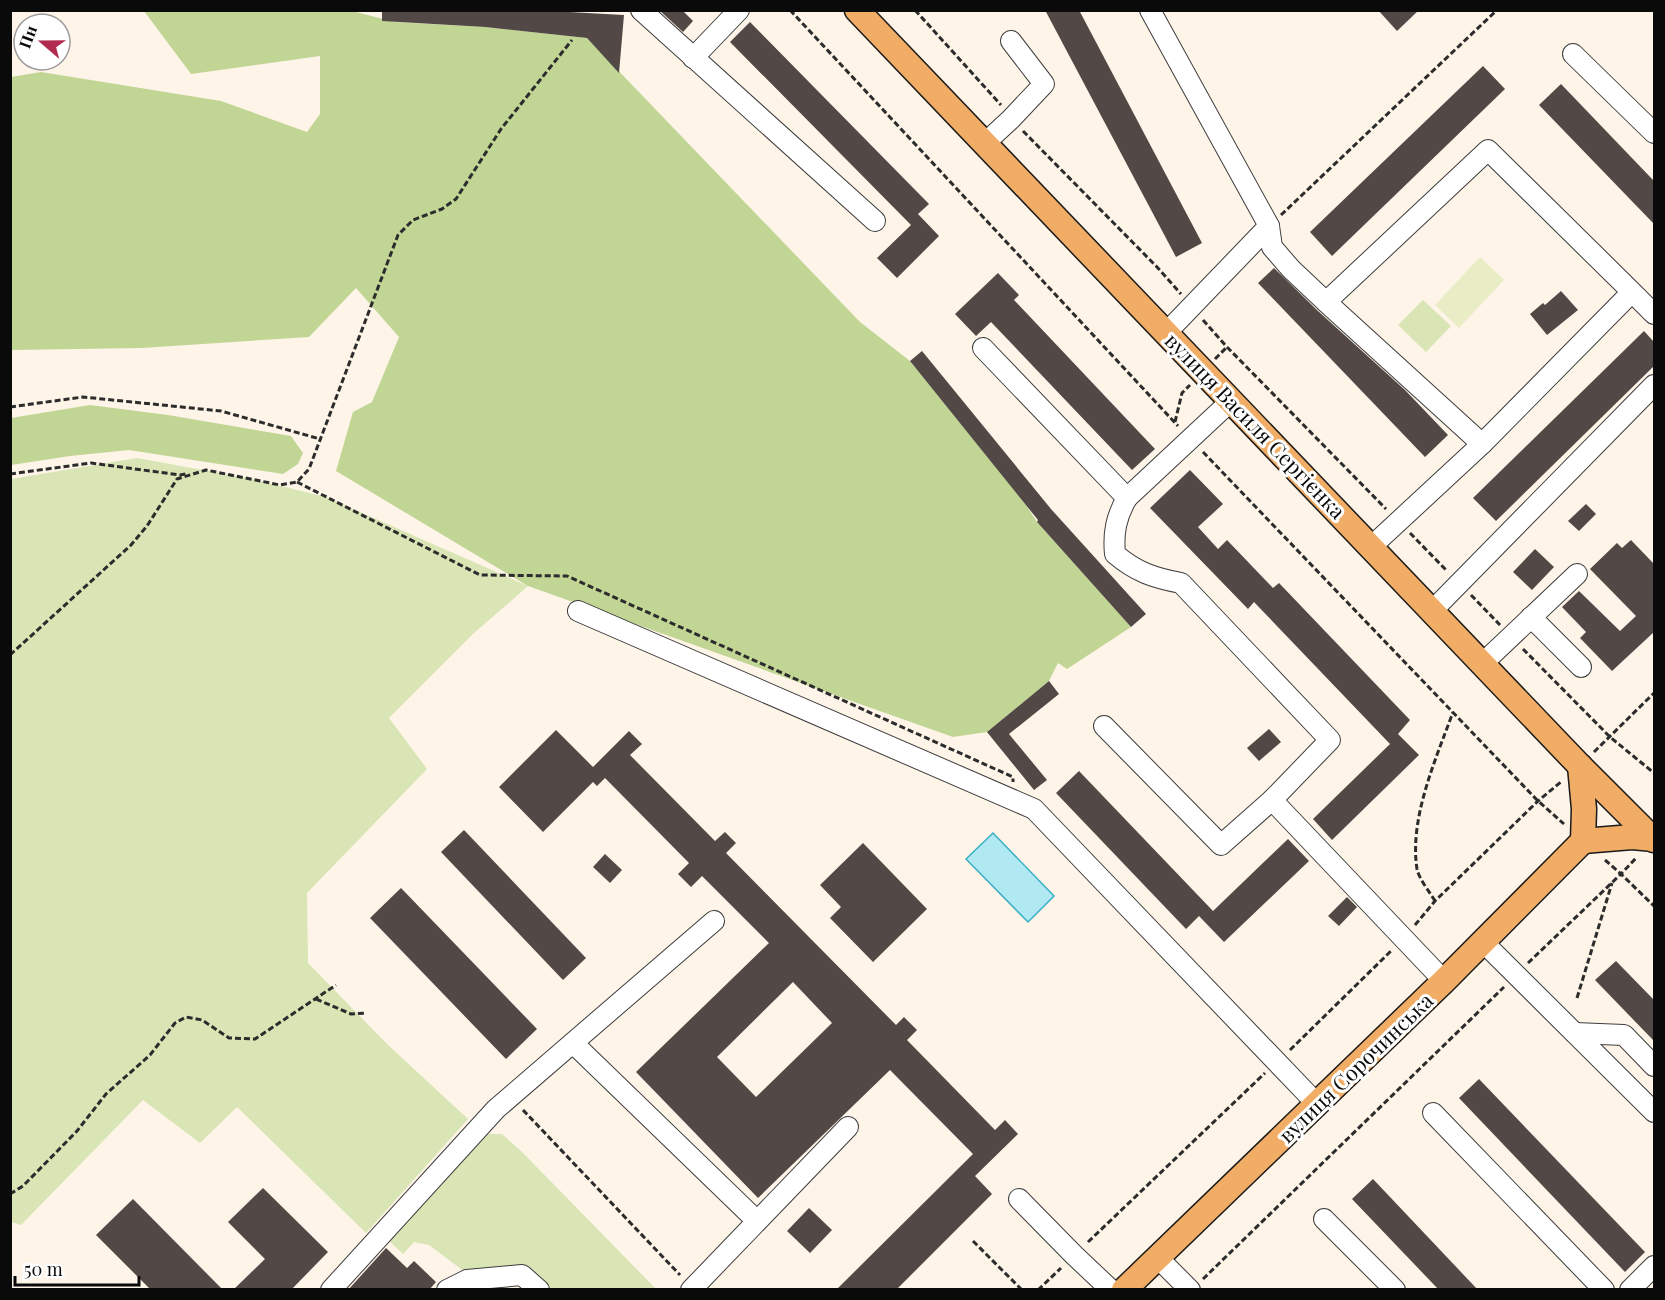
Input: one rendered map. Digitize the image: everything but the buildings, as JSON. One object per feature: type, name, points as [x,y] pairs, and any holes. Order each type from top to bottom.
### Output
[{"type":"main road","name":"вулиця Василя Сергієнка","points":[[857,10],[1580,765],[1654,839]]},
{"type":"main road","points":[[1580,765],[1584,809],[1583,841],[1632,837],[1654,839]]},
{"type":"main road","name":"вулиця Сорочинська","points":[[1124,1290],[1444,981],[1583,841]]},
{"type":"lane","points":[[641,10],[875,220]]},
{"type":"lane","points":[[693,58],[739,10]]},
{"type":"lane","points":[[1150,10],[1269,226],[1272,247],[1291,269],[1326,302],[1482,444]]},
{"type":"lane","points":[[985,143],[1044,84],[1011,41]]},
{"type":"lane","points":[[1573,54],[1654,133]]},
{"type":"lane","points":[[1326,302],[1488,150],[1654,314]]},
{"type":"lane","points":[[1167,332],[1269,226]]},
{"type":"lane","points":[[1372,546],[1482,444],[1632,292]]},
{"type":"lane","points":[[983,348],[1127,498]]},
{"type":"lane","points":[[1432,611],[1654,386]]},
{"type":"lane","points":[[1104,726],[1221,845],[1272,800],[1330,740],[1181,583],[1164,580],[1130,567],[1115,554],[1115,525],[1119,511],[1127,498],[1232,400]]},
{"type":"lane","points":[[1483,663],[1577,574]]},
{"type":"lane","points":[[578,610],[1034,809],[1317,1104]]},
{"type":"lane","points":[[1532,616],[1581,667]]},
{"type":"lane","points":[[1272,800],[1444,981]]},
{"type":"lane","points":[[331,1290],[496,1109],[714,921]]},
{"type":"lane","points":[[1482,941],[1654,1112]]},
{"type":"lane","points":[[1575,1034],[1624,1035],[1654,1066]]},
{"type":"lane","points":[[573,1043],[757,1221]]},
{"type":"lane","points":[[1433,1113],[1604,1290]]},
{"type":"lane","points":[[691,1289],[848,1127]]},
{"type":"lane","points":[[1019,1199],[1074,1256],[1111,1290]]},
{"type":"lane","points":[[1324,1219],[1395,1290]]},
{"type":"lane","points":[[1158,1257],[1195,1285]]},
{"type":"lane","points":[[1630,1290],[1654,1266]]},
{"type":"lane","points":[[447,1290],[467,1280],[522,1275],[538,1290]]},
{"type":"path","points":[[790,10],[1191,439],[1538,801]]},
{"type":"path","points":[[915,10],[995,97],[1011,118],[1157,267],[1227,347],[1610,737],[1654,773]]},
{"type":"path","points":[[1269,226],[1497,10]]},
{"type":"path","points":[[297,482],[309,469],[398,235],[413,220],[442,209],[456,199],[501,129],[572,40]]},
{"type":"path","points":[[10,407],[83,397],[221,411],[320,439]]},
{"type":"path","points":[[10,474],[91,463],[180,475],[206,470],[280,485],[297,482],[480,575],[567,576],[1013,777],[1011,800]]},
{"type":"path","points":[[10,655],[131,544],[147,526],[177,479],[206,470]]},
{"type":"path","points":[[1038,1290],[1277,1063],[1403,939],[1435,901],[1654,693]]},
{"type":"path","points":[[1435,901],[1417,871],[1416,841],[1419,812],[1454,712]]},
{"type":"path","points":[[1195,1285],[1621,874],[1654,906]]},
{"type":"path","points":[[1577,998],[1612,882]]},
{"type":"path","points":[[10,1194],[23,1186],[76,1131],[106,1094],[150,1055],[175,1023],[186,1017],[202,1020],[229,1038],[255,1039],[336,986]]},
{"type":"path","points":[[316,999],[351,1014],[366,1013]]},
{"type":"path","points":[[523,1110],[691,1289]]},
{"type":"path","points":[[974,1241],[1022,1290]]},
{"type":"green space","points":[[144,11],[352,11],[395,22],[485,27],[587,38],[860,322],[910,361],[1026,505],[1037,522],[1131,627],[1067,669],[1058,663],[1049,681],[987,732],[953,737],[528,586],[336,471],[353,412],[372,402],[399,337],[356,288],[309,337],[142,348],[11,350],[11,77],[41,72],[221,101],[307,132],[320,114],[320,56],[191,74]]},
{"type":"green space","points":[[1480,257],[1504,280],[1459,328],[1435,305]]},
{"type":"green space","points":[[1423,300],[1451,326],[1426,352],[1398,325]]},
{"type":"green space","points":[[90,405],[168,415],[291,436],[303,453],[298,464],[283,474],[129,450],[11,465],[11,418]]},
{"type":"green space","points":[[137,458],[252,479],[326,497],[528,586],[474,633],[389,718],[427,769],[307,893],[308,963],[387,1044],[468,1119],[366,1233],[237,1107],[200,1143],[143,1100],[21,1225],[11,1222],[11,479]]},
{"type":"green space","points":[[488,1134],[502,1134],[522,1152],[656,1289],[543,1289],[465,1272],[429,1245],[414,1242],[403,1254],[387,1239]]},
{"type":"water","points":[[993,833],[1054,896],[1028,922],[966,859]]}]
